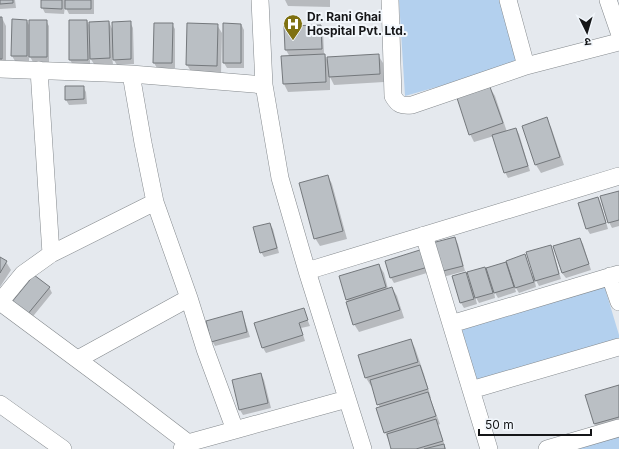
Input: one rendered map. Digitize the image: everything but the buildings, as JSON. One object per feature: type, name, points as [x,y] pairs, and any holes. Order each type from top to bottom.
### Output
[{"type":"street","points":[[260,0],[264,85],[280,178],[307,271],[363,449]]},
{"type":"street","points":[[390,0],[393,96],[397,103],[403,106],[412,106],[526,66],[619,42]]},
{"type":"street","points":[[508,0],[526,66]]},
{"type":"street","points":[[608,0],[619,32]]},
{"type":"street","points":[[0,69],[131,74],[264,85]]},
{"type":"street","points":[[39,70],[51,254]]},
{"type":"street","points":[[131,74],[155,202],[189,298],[205,349],[235,430]]},
{"type":"street","points":[[307,271],[619,176]]},
{"type":"street","points":[[155,202],[51,254],[23,274],[0,302],[78,359],[185,446],[235,430],[347,399]]},
{"type":"street","points":[[424,235],[489,449]]},
{"type":"street","points":[[451,324],[615,275],[619,302]]},
{"type":"street","points":[[78,359],[189,298]]},
{"type":"street","points":[[471,390],[619,347]]},
{"type":"street","points":[[1,408],[58,448]]},
{"type":"street","points":[[547,449],[619,428]]},
{"type":"shaded area","points":[[399,0],[503,0],[521,63],[405,96]]},
{"type":"shaded area","points":[[604,285],[619,335],[619,341],[477,382],[461,327]]},
{"type":"shaded area","points":[[619,435],[619,449],[570,449]]},
{"type":"place","name":"Dr. Rani Ghai Hospital Pvt. Ltd.","points":[[293,41]]}]
